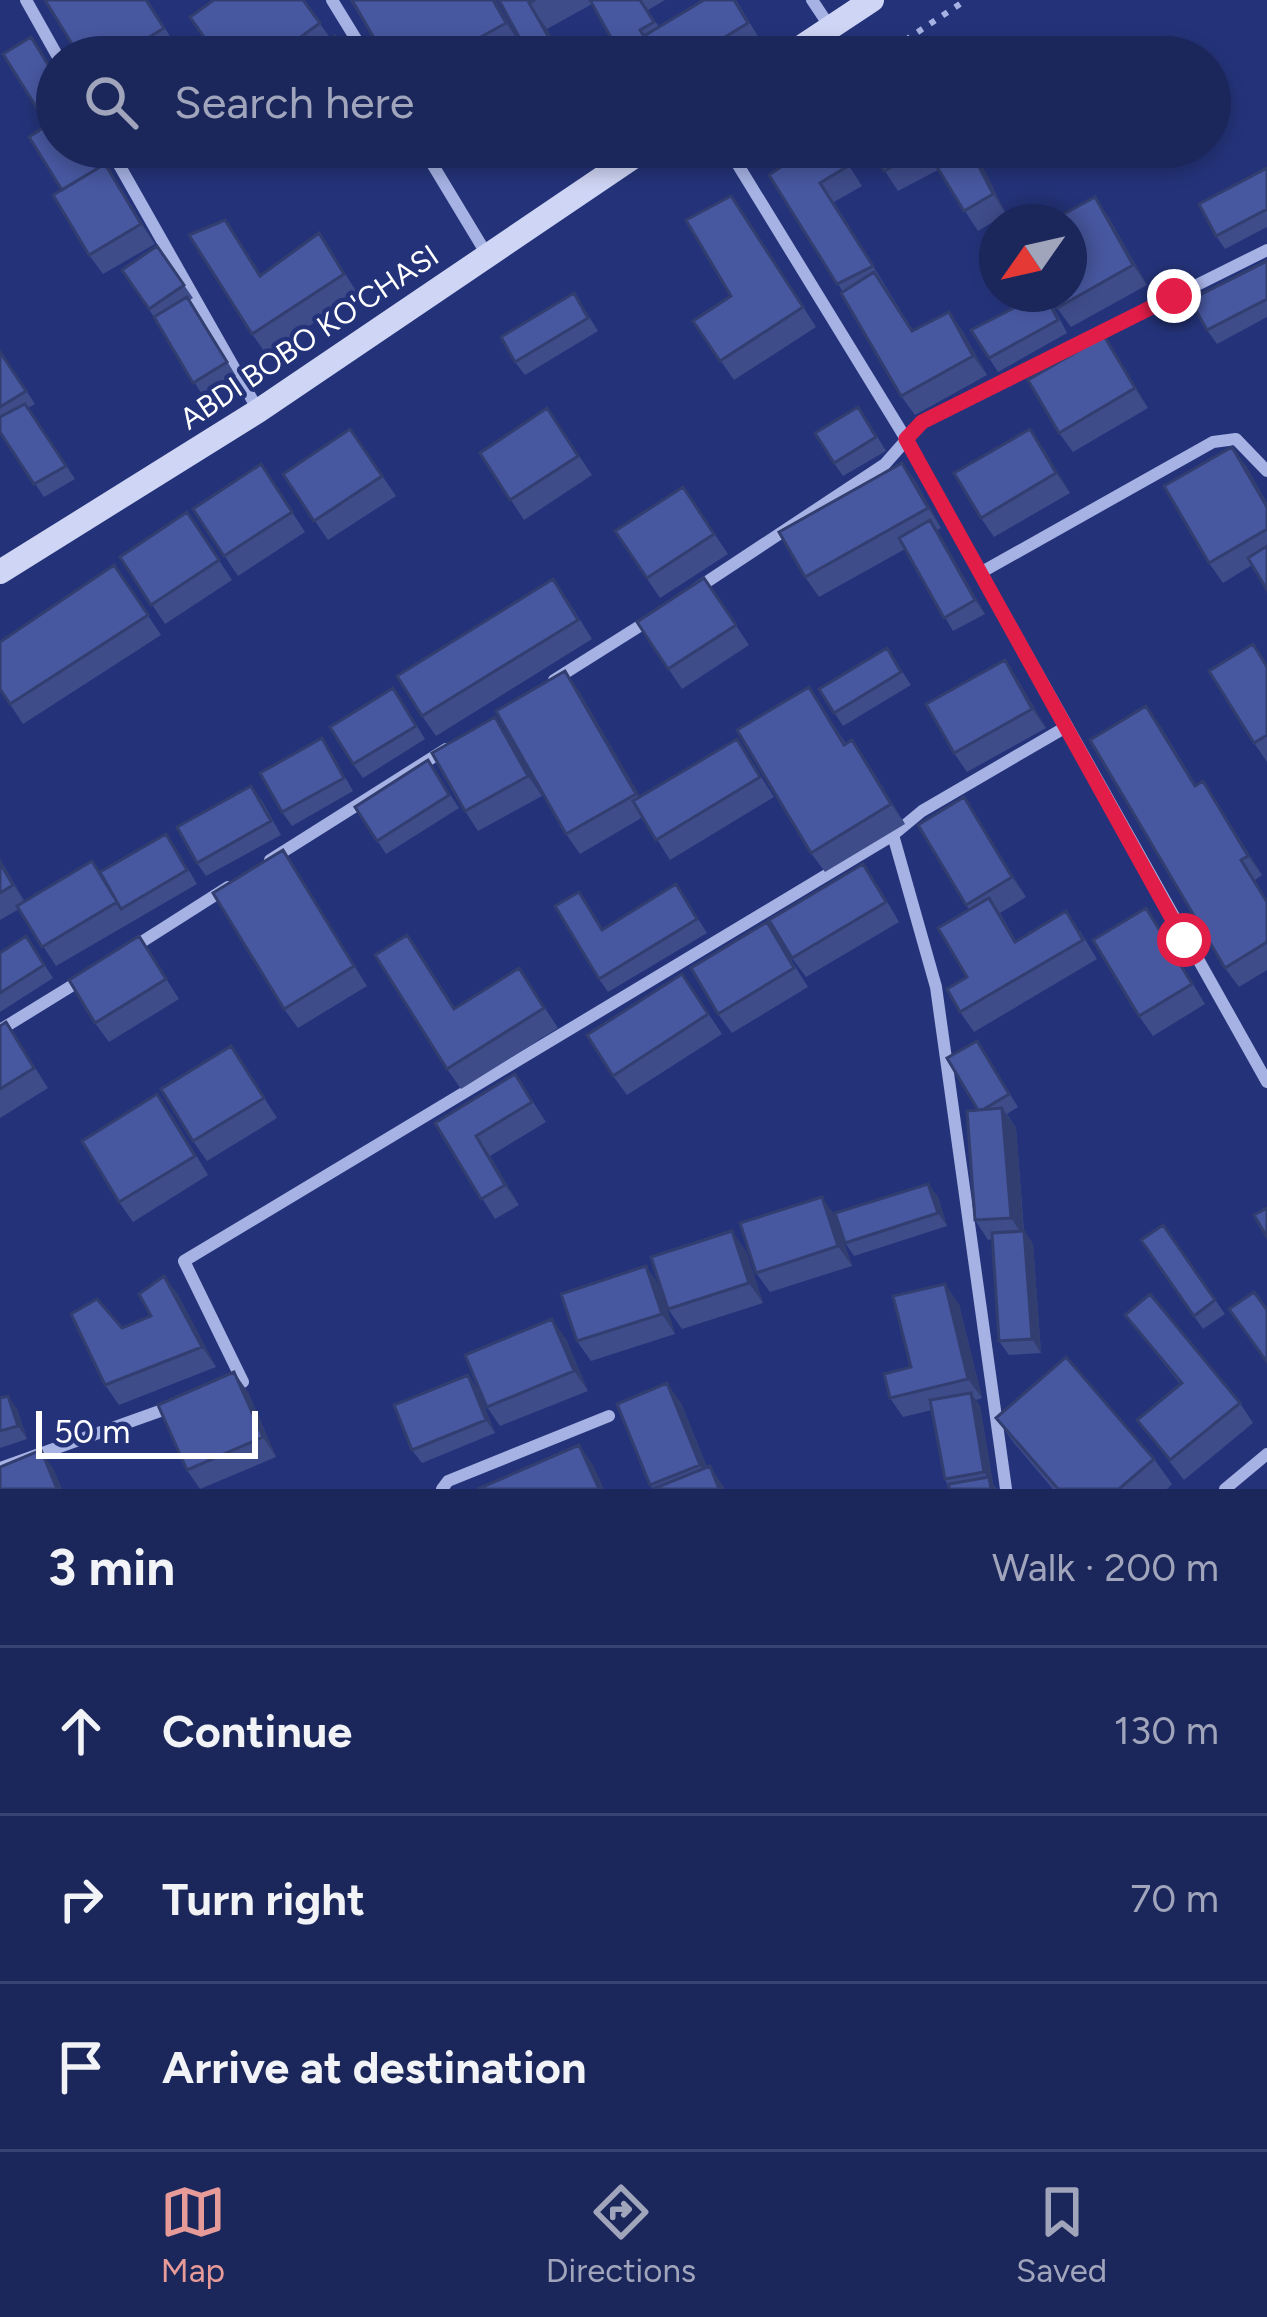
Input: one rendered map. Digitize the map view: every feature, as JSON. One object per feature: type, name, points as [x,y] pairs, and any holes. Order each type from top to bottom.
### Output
[{"type":"main road","points":[[818,36],[872,0]]},
{"type":"main road","name":"ABDI BOBO KO'CHASI","points":[[0,572],[258,411],[616,168]]},
{"type":"street","points":[[26,0],[46,36]]},
{"type":"street","points":[[332,0],[354,36]]},
{"type":"street","points":[[812,0],[830,28]]},
{"type":"street","points":[[121,168],[258,411]]},
{"type":"street","points":[[435,168],[486,253]]},
{"type":"street","points":[[740,168],[906,439],[1267,1082]]},
{"type":"street","points":[[546,686],[885,464],[922,422],[1267,250]]},
{"type":"street","points":[[980,573],[1214,442],[1236,439],[1267,471]]},
{"type":"street","points":[[221,1389],[243,1382],[184,1261],[893,836],[922,811],[1066,727]]},
{"type":"street","points":[[256,869],[452,745]]},
{"type":"street","points":[[893,836],[936,987],[1006,1489]]},
{"type":"street","points":[[118,956],[237,881]]},
{"type":"street","points":[[0,1030],[98,969]]},
{"type":"street","points":[[0,1468],[199,1397]]},
{"type":"street","points":[[442,1489],[448,1481],[609,1416]]},
{"type":"street","points":[[1225,1489],[1267,1454]]},
{"type":"path","points":[[912,36],[966,0]]},
{"type":"building","points":[[45,0],[146,0],[164,28],[151,36],[67,36]]},
{"type":"building","points":[[214,0],[303,0],[320,23],[302,36],[203,36],[190,17]]},
{"type":"building","points":[[352,0],[493,0],[506,23],[483,36],[373,36]]},
{"type":"building","points":[[499,0],[535,0],[529,3],[548,36],[519,36]]},
{"type":"building","points":[[590,0],[640,0],[654,22],[640,30],[644,36],[610,36]]},
{"type":"building","points":[[704,0],[734,0],[748,23],[727,36],[644,36]]},
{"type":"building","points":[[31,37],[36,45],[36,107],[3,54]]},
{"type":"building","points":[[48,168],[98,168],[62,190]]},
{"type":"building","points":[[98,168],[107,168],[141,224],[89,255],[53,195]]},
{"type":"building","points":[[779,168],[845,168],[820,183],[873,266],[837,284],[769,175]]},
{"type":"building","points":[[938,168],[980,168],[993,194],[964,211]]},
{"type":"building","points":[[1267,168],[1267,209],[1216,236],[1199,204]]},
{"type":"building","points":[[731,196],[803,307],[720,361],[693,321],[731,296],[686,220]]},
{"type":"building","points":[[1095,197],[1133,265],[1087,291],[1087,204],[1082,204]]},
{"type":"building","points":[[225,220],[260,276],[319,233],[344,274],[252,334],[189,235]]},
{"type":"building","points":[[157,246],[184,285],[149,309],[122,270]]},
{"type":"building","points":[[1267,261],[1267,299],[1207,330],[1190,300]]},
{"type":"building","points":[[874,272],[912,331],[949,312],[973,356],[901,396],[841,293]]},
{"type":"building","points":[[574,293],[588,318],[515,362],[501,337]]},
{"type":"building","points":[[187,297],[227,362],[193,383],[154,317]]},
{"type":"building","points":[[1006,312],[1054,312],[1058,320],[989,358],[971,330]]},
{"type":"building","points":[[1104,336],[1135,388],[1059,433],[1028,380]]},
{"type":"building","points":[[0,352],[26,391],[0,407]]},
{"type":"building","points":[[25,404],[66,466],[34,484],[0,432],[0,417]]},
{"type":"building","points":[[858,407],[876,437],[834,463],[815,433]]},
{"type":"building","points":[[547,408],[578,456],[510,500],[480,453]]},
{"type":"building","points":[[350,429],[382,476],[314,521],[283,474]]},
{"type":"building","points":[[1030,429],[1056,473],[981,518],[954,473]]},
{"type":"building","points":[[1232,447],[1267,507],[1267,529],[1209,563],[1164,486]]},
{"type":"building","points":[[902,463],[928,508],[805,577],[779,532]]},
{"type":"building","points":[[261,464],[292,512],[224,556],[193,509]]},
{"type":"building","points":[[683,487],[714,534],[647,578],[615,531]]},
{"type":"building","points":[[187,512],[219,560],[151,605],[120,557]]},
{"type":"building","points":[[930,520],[975,600],[944,618],[899,538]]},
{"type":"building","points":[[1267,546],[1267,590],[1248,558]]},
{"type":"building","points":[[114,565],[148,615],[10,704],[0,689],[0,642]]},
{"type":"building","points":[[704,578],[736,625],[668,669],[637,622]]},
{"type":"building","points":[[553,579],[578,620],[422,716],[397,676]]},
{"type":"building","points":[[1253,644],[1267,667],[1267,735],[1254,743],[1209,671]]},
{"type":"building","points":[[887,648],[901,672],[834,713],[819,689]]},
{"type":"building","points":[[1005,660],[1032,709],[954,753],[926,704]]},
{"type":"building","points":[[565,671],[636,794],[566,834],[496,711]]},
{"type":"building","points":[[809,687],[844,745],[852,740],[891,804],[811,853],[737,730]]},
{"type":"building","points":[[393,688],[416,726],[353,764],[330,727]]},
{"type":"building","points":[[1146,706],[1195,786],[1203,781],[1248,856],[1241,860],[1267,902],[1267,942],[1225,968],[1090,740]]},
{"type":"building","points":[[495,717],[528,776],[465,811],[432,753]]},
{"type":"building","points":[[322,738],[344,778],[282,812],[260,773]]},
{"type":"building","points":[[737,739],[760,777],[656,840],[633,801]]},
{"type":"building","points":[[428,760],[449,795],[377,841],[355,807]]},
{"type":"building","points":[[251,786],[271,821],[197,863],[177,827]]},
{"type":"building","points":[[964,797],[1012,877],[966,905],[918,825]]},
{"type":"building","points":[[166,834],[187,870],[121,909],[100,872]]},
{"type":"building","points":[[283,850],[354,966],[284,1009],[213,893]]},
{"type":"building","points":[[92,861],[117,902],[42,947],[17,906]]},
{"type":"building","points":[[0,863],[13,885],[0,893]]},
{"type":"building","points":[[863,864],[886,902],[792,958],[769,920]]},
{"type":"building","points":[[676,884],[697,919],[599,979],[555,906],[579,892],[602,930]]},
{"type":"building","points":[[989,898],[1015,942],[1066,911],[1083,940],[960,1012],[947,989],[967,977],[938,928]]},
{"type":"building","points":[[1146,908],[1192,984],[1139,1016],[1093,940]]},
{"type":"building","points":[[767,922],[794,968],[718,1014],[691,968]]},
{"type":"building","points":[[407,935],[454,1009],[519,968],[544,1008],[447,1069],[375,955]]},
{"type":"building","points":[[26,936],[44,965],[0,993],[0,953]]},
{"type":"building","points":[[139,936],[166,979],[95,1023],[69,980]]},
{"type":"building","points":[[682,974],[708,1014],[613,1076],[587,1035]]},
{"type":"building","points":[[6,1022],[34,1068],[0,1089],[0,1026]]},
{"type":"building","points":[[977,1041],[1009,1094],[978,1110],[947,1058]]},
{"type":"building","points":[[231,1046],[264,1098],[193,1141],[161,1089]]},
{"type":"building","points":[[515,1074],[532,1102],[476,1136],[505,1185],[481,1199],[435,1123]]},
{"type":"building","points":[[157,1094],[195,1156],[119,1202],[82,1141]]},
{"type":"building","points":[[1002,1108],[1011,1218],[975,1220],[967,1111]]},
{"type":"building","points":[[928,1184],[938,1213],[845,1243],[835,1213]]},
{"type":"building","points":[[822,1197],[838,1246],[756,1273],[740,1223]]},
{"type":"building","points":[[1267,1208],[1267,1237],[1254,1215]]},
{"type":"building","points":[[1163,1225],[1215,1300],[1194,1316],[1141,1240]]},
{"type":"building","points":[[732,1231],[749,1283],[668,1309],[651,1257]]},
{"type":"building","points":[[1024,1231],[1032,1339],[999,1341],[992,1233]]},
{"type":"building","points":[[646,1266],[662,1314],[577,1341],[561,1294]]},
{"type":"building","points":[[164,1276],[202,1347],[105,1385],[71,1314],[97,1299],[122,1328],[151,1316],[139,1294]]},
{"type":"building","points":[[945,1284],[968,1379],[890,1398],[884,1374],[911,1367],[893,1296]]},
{"type":"building","points":[[1254,1292],[1267,1310],[1267,1362],[1229,1309]]},
{"type":"building","points":[[1150,1294],[1240,1403],[1170,1460],[1137,1420],[1182,1383],[1125,1315]]},
{"type":"building","points":[[552,1319],[574,1371],[487,1407],[465,1355]]},
{"type":"building","points":[[1066,1357],[1154,1459],[1119,1489],[1058,1489],[996,1418]]},
{"type":"building","points":[[234,1372],[263,1437],[187,1470],[158,1405]]},
{"type":"building","points":[[468,1375],[486,1420],[412,1450],[394,1405]]},
{"type":"building","points":[[667,1383],[700,1465],[650,1485],[617,1404]]},
{"type":"building","points":[[971,1393],[984,1472],[945,1479],[930,1400]]},
{"type":"building","points":[[8,1396],[18,1426],[0,1431],[0,1398]]},
{"type":"building","points":[[579,1445],[599,1489],[478,1489]]},
{"type":"building","points":[[41,1450],[57,1489],[0,1489],[0,1467]]},
{"type":"building","points":[[710,1466],[719,1489],[653,1489]]},
{"type":"building","points":[[989,1477],[991,1489],[949,1489],[949,1484]]},
{"type":"route","points":[[1174,296],[922,422],[906,439],[1184,940]]}]
